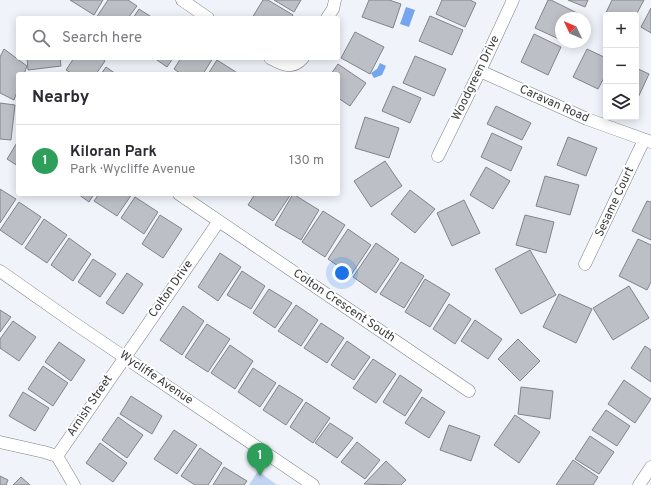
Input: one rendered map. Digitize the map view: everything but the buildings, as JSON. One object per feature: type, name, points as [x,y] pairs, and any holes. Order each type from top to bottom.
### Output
[{"type":"street","points":[[182,0],[205,16]]},
{"type":"street","points":[[328,16],[333,8],[335,0]]},
{"type":"street","name":"Woodgreen Drive","points":[[438,156],[513,0]]},
{"type":"street","points":[[274,60],[286,66],[294,66],[301,60]]},
{"type":"street","name":"Caravan Road","points":[[480,71],[586,119],[648,141]]},
{"type":"street","name":"Sesame Court","points":[[585,264],[648,141]]},
{"type":"street","name":"Colton Crescent South","points":[[182,196],[469,391]]},
{"type":"street","name":"Colton Drive","points":[[124,356],[219,221]]},
{"type":"street","name":"Wycliffe Avenue","points":[[0,271],[312,485]]},
{"type":"street","name":"Arnish Street","points":[[57,456],[124,356]]},
{"type":"street","points":[[0,442],[57,456],[74,485]]},
{"type":"street","points":[[639,485],[651,467]]},
{"type":"shaded area","points":[[258,471],[277,485],[249,485]]},
{"type":"water","points":[[406,7],[415,10],[409,27],[400,24]]},
{"type":"water","points":[[380,63],[386,66],[382,75],[374,78],[371,73],[377,69]]},
{"type":"place","name":"Kiloran Park","points":[[260,476]]}]
